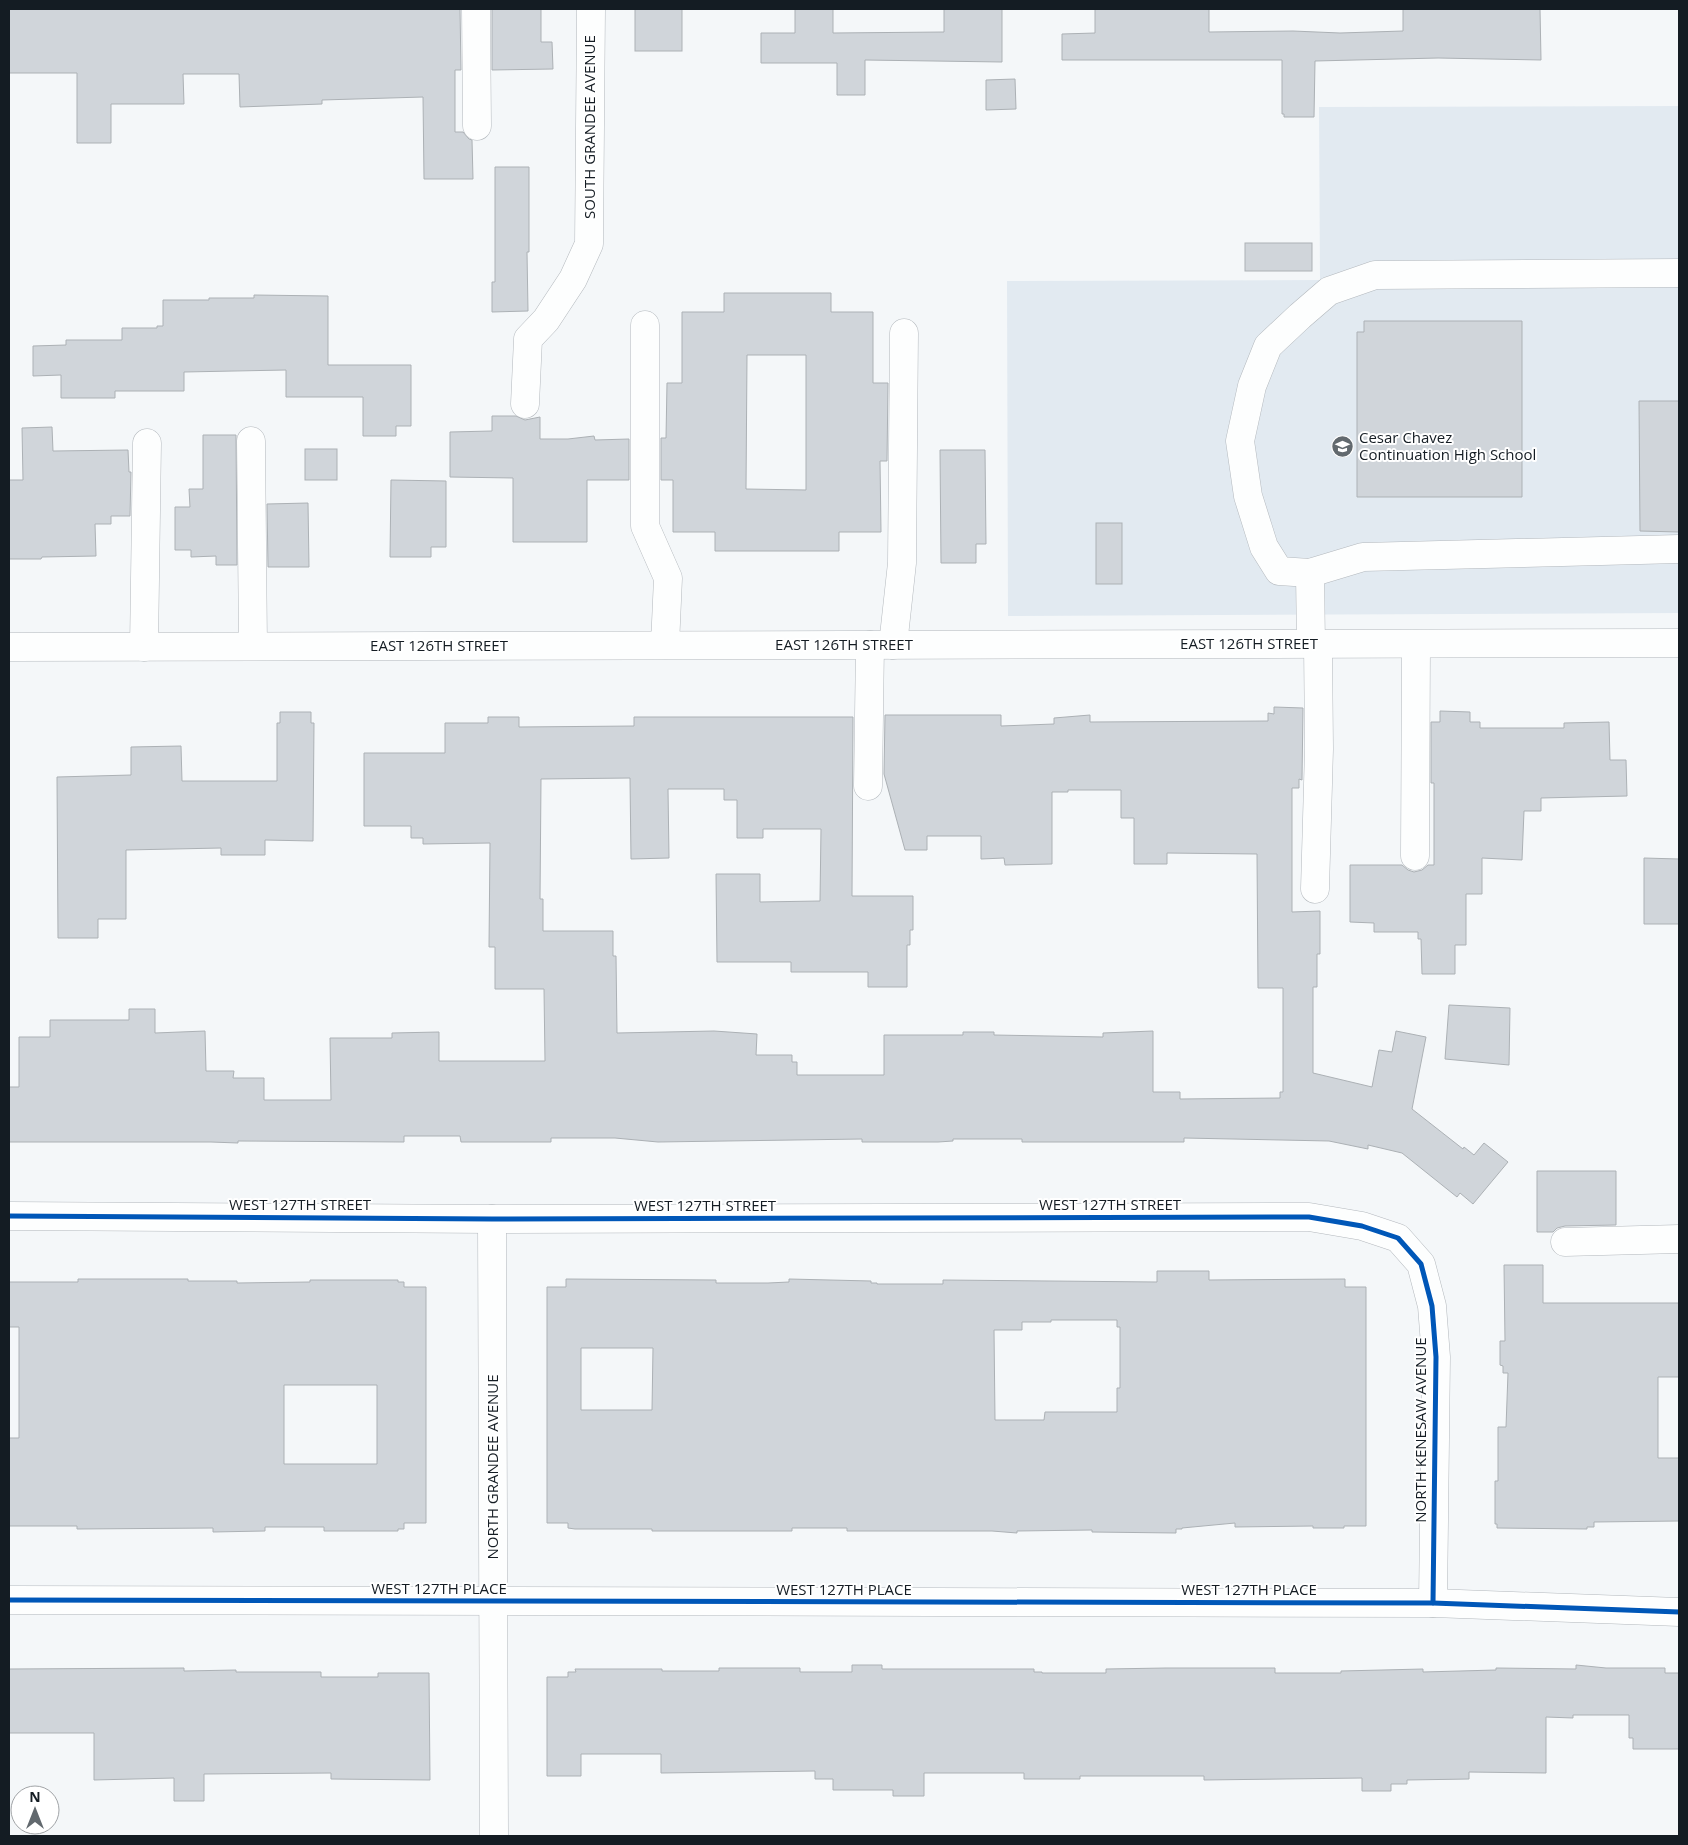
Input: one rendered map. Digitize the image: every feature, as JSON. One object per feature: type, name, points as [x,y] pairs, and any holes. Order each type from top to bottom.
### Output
[{"type":"street","points":[[476,9],[477,126]]},
{"type":"street","name":"SOUTH GRANDEE AVENUE","points":[[525,404],[528,339],[552,312],[573,279],[589,244],[591,9]]},
{"type":"street","points":[[1679,273],[1375,275],[1329,291],[1268,346],[1252,386],[1240,441],[1248,496],[1264,547],[1279,571],[1310,573],[1363,557],[1679,549]]},
{"type":"street","points":[[645,325],[645,526],[668,578],[665,645]]},
{"type":"street","points":[[868,786],[882,645],[902,563],[904,333]]},
{"type":"street","points":[[251,442],[253,646]]},
{"type":"street","points":[[144,647],[147,443]]},
{"type":"street","points":[[1310,573],[1318,749],[1315,889]]},
{"type":"street","name":"EAST 126TH STREET","points":[[9,647],[1679,643]]},
{"type":"street","points":[[1415,856],[1416,644]]},
{"type":"street","name":"WEST 127TH STREET","points":[[9,1216],[492,1219],[1309,1217],[1362,1226],[1398,1238]]},
{"type":"street","name":"NORTH GRANDEE AVENUE","points":[[492,1219],[494,1836]]},
{"type":"street","name":"NORTH KENESAW AVENUE","points":[[1398,1238],[1421,1264],[1433,1314],[1436,1357],[1433,1603]]},
{"type":"street","points":[[1565,1242],[1679,1239]]},
{"type":"street","name":"WEST 127TH PLACE","points":[[9,1600],[1433,1603],[1679,1612]]},
{"type":"shaded area","name":"Cesar Chavez Continuation High School","points":[[1679,106],[1679,613],[1008,616],[1007,281],[1320,280],[1319,107]]},
{"type":"building","points":[[9,9],[460,9],[461,70],[455,70],[455,132],[463,132],[472,140],[473,179],[424,179],[423,97],[322,100],[322,104],[240,107],[239,74],[183,74],[184,104],[111,104],[111,143],[77,143],[77,73],[9,73]]},
{"type":"building","points":[[492,9],[541,9],[541,42],[552,42],[553,69],[492,70]]},
{"type":"building","points":[[635,9],[682,9],[682,51],[635,51]]},
{"type":"building","points":[[795,9],[833,9],[833,33],[944,32],[944,9],[1002,9],[1002,62],[865,60],[865,95],[837,95],[837,63],[761,63],[761,33],[795,33]]},
{"type":"building","points":[[1095,9],[1209,9],[1209,32],[1293,31],[1340,33],[1403,31],[1403,9],[1540,9],[1541,60],[1438,58],[1315,61],[1314,117],[1284,117],[1284,114],[1282,114],[1282,60],[1062,60],[1062,34],[1095,33]]},
{"type":"building","points":[[1015,79],[1016,109],[986,110],[986,80]]},
{"type":"building","points":[[495,167],[529,167],[528,311],[492,312],[492,282],[495,282]]},
{"type":"building","points":[[1245,243],[1312,243],[1312,271],[1245,271]]},
{"type":"building","points":[[724,293],[831,293],[831,312],[873,312],[873,383],[888,383],[887,461],[880,461],[881,532],[839,532],[839,551],[715,551],[715,532],[673,532],[673,480],[661,480],[661,438],[666,438],[667,383],[682,383],[682,312],[724,312]],"holes":[[[747,355],[806,355],[806,490],[746,489]]]},
{"type":"building","points":[[254,295],[328,296],[328,365],[411,365],[411,426],[396,426],[396,436],[363,436],[363,397],[286,397],[286,370],[184,372],[184,391],[115,391],[115,398],[61,398],[61,375],[33,376],[33,346],[66,345],[66,340],[122,340],[122,328],[157,328],[157,326],[163,326],[163,300],[254,298]]},
{"type":"building","points":[[1364,321],[1522,321],[1522,497],[1357,497],[1357,332],[1364,332]]},
{"type":"building","points":[[1639,401],[1679,401],[1679,532],[1640,531]]},
{"type":"building","points":[[492,416],[516,416],[525,420],[540,417],[540,439],[568,439],[594,436],[595,440],[629,439],[629,480],[587,480],[587,542],[513,542],[513,478],[450,477],[450,432],[492,431]]},
{"type":"building","points":[[52,427],[53,451],[128,450],[129,472],[131,472],[130,516],[111,516],[111,524],[95,524],[96,556],[9,559],[9,480],[23,480],[22,428]]},
{"type":"building","points":[[203,435],[236,435],[237,565],[216,565],[216,556],[191,557],[191,550],[175,550],[175,507],[190,507],[189,489],[203,489]]},
{"type":"building","points":[[305,449],[337,449],[337,480],[305,480]]},
{"type":"building","points":[[940,450],[985,450],[986,544],[976,544],[976,563],[941,563]]},
{"type":"building","points":[[391,480],[446,481],[446,547],[431,547],[431,557],[390,557]]},
{"type":"building","points":[[308,503],[309,567],[268,567],[267,504]]},
{"type":"building","points":[[1096,523],[1122,523],[1122,584],[1096,584]]},
{"type":"building","points":[[1274,707],[1303,708],[1302,780],[1299,779],[1299,788],[1292,788],[1292,912],[1320,911],[1320,954],[1317,954],[1317,987],[1313,987],[1313,1073],[1372,1087],[1379,1050],[1392,1052],[1396,1031],[1426,1037],[1412,1109],[1463,1149],[1464,1147],[1474,1155],[1484,1143],[1508,1162],[1473,1204],[1460,1193],[1457,1197],[1402,1153],[1368,1145],[1368,1149],[1329,1141],[1184,1138],[1184,1142],[1022,1142],[1022,1139],[953,1139],[953,1141],[938,1142],[862,1142],[862,1139],[658,1142],[615,1138],[551,1138],[551,1142],[461,1142],[460,1136],[404,1136],[404,1142],[9,1142],[9,1087],[19,1087],[19,1037],[50,1037],[50,1020],[129,1020],[129,1009],[155,1009],[155,1033],[205,1031],[206,1071],[234,1071],[233,1078],[264,1078],[264,1100],[331,1100],[330,1038],[392,1038],[392,1033],[439,1032],[439,1061],[545,1061],[544,989],[495,989],[495,947],[489,947],[490,843],[423,844],[423,838],[411,838],[411,826],[364,826],[364,753],[445,753],[445,723],[488,723],[488,717],[519,717],[519,727],[634,726],[634,717],[853,717],[852,896],[913,896],[913,930],[910,930],[910,945],[907,945],[907,987],[868,987],[868,972],[791,972],[791,962],[717,962],[716,874],[760,874],[760,902],[820,901],[821,829],[763,829],[763,838],[737,838],[737,800],[724,800],[724,789],[668,789],[669,858],[631,859],[630,778],[541,779],[540,899],[543,899],[543,931],[613,931],[613,956],[616,956],[617,1033],[714,1031],[757,1034],[756,1055],[792,1055],[792,1062],[797,1062],[797,1075],[884,1075],[884,1035],[963,1035],[963,1032],[994,1032],[994,1035],[1103,1037],[1103,1033],[1153,1031],[1153,1092],[1180,1092],[1180,1099],[1280,1098],[1280,1092],[1283,1092],[1283,988],[1258,988],[1257,854],[1167,853],[1167,864],[1134,864],[1134,818],[1121,818],[1121,790],[1068,790],[1068,792],[1052,792],[1052,864],[1005,865],[1004,858],[981,859],[981,836],[927,836],[927,850],[905,850],[884,774],[885,715],[1001,715],[1001,726],[1054,724],[1054,718],[1090,715],[1090,722],[1268,721],[1268,713],[1274,714]]},
{"type":"building","points":[[1440,711],[1470,712],[1470,722],[1480,722],[1480,728],[1564,728],[1564,723],[1609,722],[1610,760],[1626,760],[1627,796],[1541,798],[1541,811],[1524,811],[1522,860],[1482,858],[1482,894],[1466,894],[1466,945],[1455,945],[1455,974],[1422,974],[1421,939],[1418,939],[1418,932],[1374,932],[1374,923],[1350,922],[1350,865],[1402,865],[1414,872],[1422,870],[1428,865],[1434,865],[1434,783],[1431,783],[1431,722],[1440,722]]},
{"type":"building","points":[[280,712],[311,712],[311,723],[314,723],[313,841],[265,840],[265,855],[221,855],[221,848],[126,850],[126,919],[98,919],[98,938],[58,938],[57,777],[131,775],[131,747],[181,746],[182,781],[277,781],[277,723],[280,723]]},
{"type":"building","points":[[1644,858],[1679,859],[1679,924],[1644,924]]},
{"type":"building","points":[[1449,1005],[1510,1008],[1509,1065],[1445,1059]]},
{"type":"building","points":[[1537,1171],[1616,1171],[1616,1225],[1565,1226],[1557,1228],[1553,1232],[1537,1232]]},
{"type":"building","points":[[1504,1265],[1543,1265],[1543,1303],[1679,1303],[1679,1377],[1658,1377],[1658,1458],[1679,1458],[1679,1521],[1594,1522],[1594,1527],[1587,1527],[1587,1529],[1497,1528],[1497,1524],[1495,1524],[1495,1481],[1498,1481],[1498,1427],[1506,1427],[1508,1373],[1503,1373],[1503,1366],[1500,1365],[1500,1341],[1505,1341]]},
{"type":"building","points":[[1157,1271],[1209,1271],[1209,1280],[1345,1279],[1345,1287],[1366,1287],[1366,1526],[1344,1526],[1344,1528],[1313,1528],[1313,1526],[1235,1527],[1235,1523],[1176,1529],[1176,1533],[1092,1532],[1092,1530],[1017,1531],[1017,1533],[992,1531],[847,1531],[847,1528],[792,1528],[792,1531],[652,1531],[652,1529],[575,1529],[568,1528],[568,1523],[547,1523],[547,1287],[566,1287],[566,1279],[716,1280],[716,1283],[768,1283],[789,1282],[789,1279],[871,1281],[871,1283],[877,1284],[943,1284],[943,1280],[1157,1282]],"holes":[[[1051,1320],[1117,1320],[1117,1327],[1120,1327],[1120,1388],[1117,1388],[1117,1412],[1045,1412],[1044,1420],[995,1420],[994,1330],[1022,1330],[1022,1322],[1051,1322]],[[581,1348],[653,1348],[652,1410],[581,1410]]]},
{"type":"building","points":[[78,1279],[188,1279],[188,1281],[237,1281],[237,1283],[310,1282],[310,1280],[398,1280],[398,1282],[404,1282],[404,1287],[426,1287],[426,1523],[404,1523],[404,1529],[398,1529],[398,1531],[324,1531],[324,1527],[265,1527],[265,1531],[213,1532],[213,1528],[77,1529],[77,1526],[9,1526],[9,1438],[19,1438],[19,1327],[9,1327],[9,1282],[78,1282]],"holes":[[[284,1385],[377,1385],[377,1464],[284,1464]]]},
{"type":"building","points":[[852,1665],[882,1665],[882,1669],[1034,1669],[1034,1672],[1042,1673],[1106,1673],[1106,1669],[1166,1668],[1275,1668],[1275,1673],[1341,1673],[1341,1671],[1423,1669],[1423,1672],[1496,1670],[1496,1668],[1576,1669],[1576,1665],[1606,1668],[1665,1668],[1665,1673],[1679,1673],[1679,1749],[1633,1749],[1633,1738],[1629,1738],[1629,1715],[1573,1715],[1573,1718],[1546,1717],[1546,1773],[1469,1772],[1469,1779],[1407,1780],[1407,1784],[1391,1784],[1391,1791],[1362,1791],[1362,1778],[1204,1780],[1204,1776],[1080,1776],[1080,1779],[1024,1779],[1024,1773],[924,1773],[924,1796],[893,1796],[893,1790],[833,1790],[833,1779],[815,1779],[815,1771],[661,1773],[661,1754],[581,1754],[581,1776],[547,1776],[547,1677],[568,1677],[568,1672],[576,1672],[575,1669],[719,1671],[719,1668],[800,1668],[800,1672],[852,1672]]},
{"type":"building","points":[[184,1668],[184,1671],[321,1672],[321,1677],[378,1677],[378,1673],[429,1673],[430,1780],[331,1779],[331,1773],[204,1774],[204,1801],[174,1801],[174,1778],[94,1780],[94,1733],[9,1733],[9,1669]]},
{"type":"cycle path","points":[[9,1216],[492,1219],[1309,1217],[1362,1226],[1398,1238],[1421,1264],[1432,1306],[1436,1357],[1433,1603]]},
{"type":"cycle path","points":[[9,1600],[1433,1603],[1679,1612]]},
{"type":"place","name":"Cesar Chavez Continuation High School","points":[[1343,447]]}]
